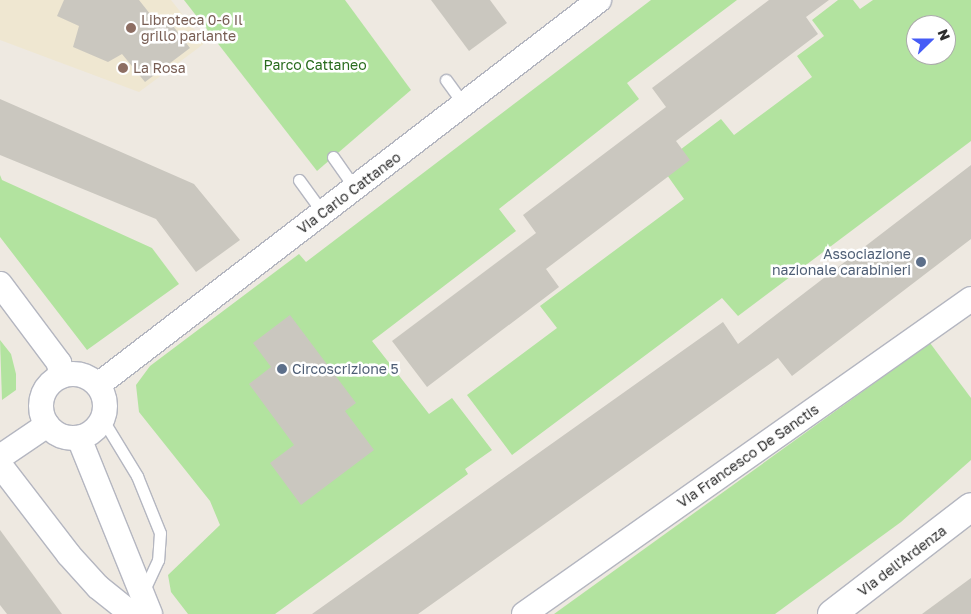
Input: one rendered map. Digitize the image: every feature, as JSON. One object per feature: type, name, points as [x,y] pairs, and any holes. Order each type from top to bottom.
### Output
[{"type":"main road","name":"Via dell'Ardenza","points":[[832,614],[971,506]]},
{"type":"street","name":"Via Carlo Cattaneo","points":[[98,386],[599,0]]},
{"type":"street","points":[[0,284],[59,363],[62,376]]},
{"type":"street","name":"Via Francesco De Sanctis","points":[[524,614],[971,299]]},
{"type":"street","points":[[81,375],[98,386],[105,402],[103,420],[93,432],[79,438],[61,436],[46,425],[41,400],[50,383],[62,376],[81,375]]},
{"type":"street","points":[[0,457],[46,425]]},
{"type":"street","points":[[79,438],[142,607]]},
{"type":"street","points":[[0,465],[69,555],[98,587],[142,607]]},
{"type":"lane","points":[[446,80],[464,105]]},
{"type":"lane","points":[[333,158],[355,189]]},
{"type":"lane","points":[[299,180],[323,213]]},
{"type":"lane","points":[[103,420],[138,476],[160,533],[158,560],[142,607]]},
{"type":"shaded area","name":"La Rosa","points":[[0,0],[171,0],[205,43],[139,92],[0,40]]},
{"type":"green space","name":"Parco Cattaneo","points":[[184,0],[345,0],[411,90],[317,171]]},
{"type":"green space","points":[[651,0],[737,0],[627,83],[639,99],[499,209],[516,231],[372,341],[429,414],[452,398],[492,450],[465,469],[468,474],[275,614],[188,614],[171,592],[168,575],[220,525],[210,501],[139,412],[136,385],[150,366],[299,254],[306,262]]},
{"type":"green space","points":[[838,0],[853,0],[860,9],[873,0],[971,0],[971,141],[738,316],[722,298],[512,455],[467,395],[557,328],[540,306],[684,199],[660,165],[721,119],[734,135],[812,77],[797,56],[824,36],[812,20]]},
{"type":"green space","points":[[0,175],[2,180],[152,248],[179,284],[87,350],[0,237]]},
{"type":"green space","points":[[0,340],[11,354],[16,374],[16,390],[2,400]]},
{"type":"green space","points":[[930,343],[971,398],[971,460],[901,522],[775,614],[554,614]]},
{"type":"building","points":[[64,0],[139,0],[158,24],[167,18],[190,48],[145,82],[122,54],[108,62],[73,47],[79,26],[57,16]]},
{"type":"building","points":[[431,0],[490,0],[507,23],[469,51]]},
{"type":"building","points":[[769,0],[829,0],[806,17],[818,34],[676,141],[690,160],[546,269],[559,287],[427,387],[392,341],[536,233],[523,215],[666,107],[652,88]]},
{"type":"building","points":[[0,99],[194,184],[240,240],[196,272],[156,219],[0,155]]},
{"type":"building","points":[[971,165],[971,239],[792,376],[778,358],[418,614],[312,614],[723,322],[738,344]]},
{"type":"building","points":[[290,315],[356,403],[345,411],[374,450],[301,505],[270,463],[294,445],[249,384],[271,367],[253,343]]},
{"type":"building","points":[[0,530],[62,614],[7,614],[0,605]]},
{"type":"building","points":[[971,578],[971,614],[922,614]]},
{"type":"place","name":"Libroteca 0-6 Il grillo parlante","points":[[131,28]]},
{"type":"place","name":"La Rosa","points":[[123,68]]},
{"type":"place","name":"Associazione nazionale carabinieri","points":[[921,262]]},
{"type":"place","name":"Circoscrizione 5","points":[[282,369]]}]
